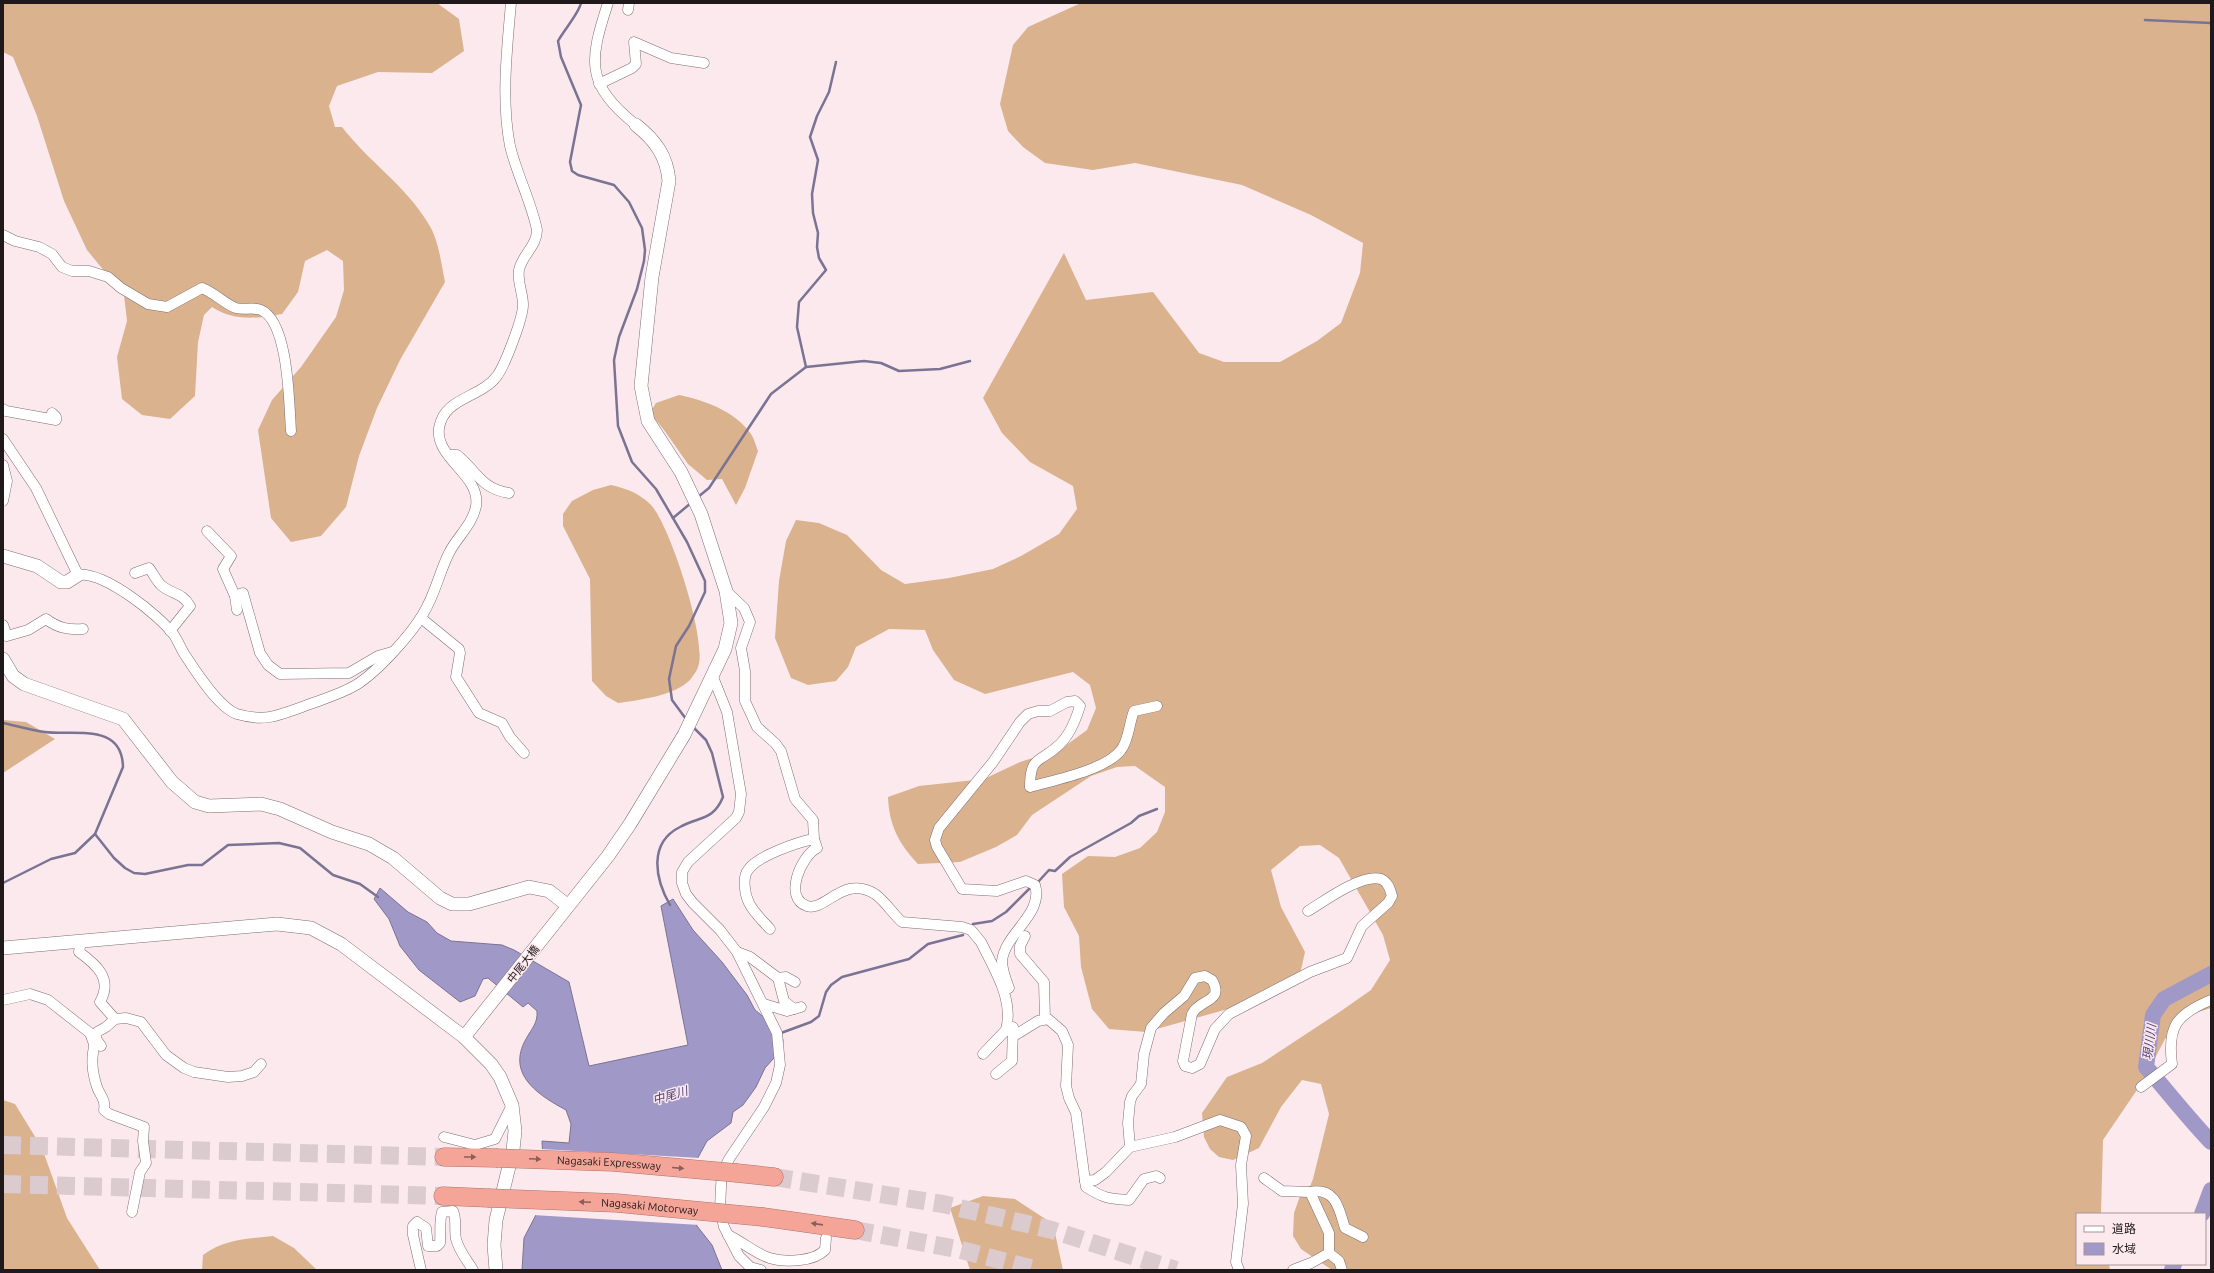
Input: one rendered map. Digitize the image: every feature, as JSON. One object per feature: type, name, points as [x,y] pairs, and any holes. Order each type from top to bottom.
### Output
[{"type":"highway","name":"Nagasaki Expressway","points":[[444,1157],[613,1162],[737,1172],[774,1177]]},
{"type":"highway","name":"Nagasaki Motorway","points":[[443,1196],[617,1203],[763,1217],[855,1230]]},
{"type":"street","points":[[3,556],[37,566],[61,582],[67,582],[78,575],[93,575],[120,587],[170,631],[184,654],[222,705],[237,714],[265,720],[322,700],[356,685],[368,677],[392,652],[421,618],[434,593],[443,565],[454,544],[472,519],[476,508],[477,498],[474,490],[449,455],[439,435],[442,418],[450,407],[491,383],[498,374],[522,315],[522,297],[518,280],[520,267],[537,237],[535,222],[510,145],[506,80],[511,3]]},
{"type":"street","points":[[608,3],[598,32],[595,50],[597,78],[608,100],[636,125]]},
{"type":"street","points":[[599,84],[624,70],[632,68],[636,64],[634,42],[671,58],[692,63],[704,63]]},
{"type":"street","name":"中尾大橋","points":[[464,1037],[556,922],[630,824],[684,735],[696,712],[725,650],[731,623],[726,591],[698,508],[688,486],[648,421],[643,402],[641,386],[652,277],[669,181],[668,167],[663,154],[648,134],[636,125]]},
{"type":"street","points":[[3,235],[14,241],[39,247],[52,254],[62,267],[72,271],[89,271],[108,277],[121,288],[148,304],[167,307],[202,288],[214,293],[236,308],[261,310],[270,318],[284,353],[291,431]]},
{"type":"street","points":[[3,409],[6,411],[56,420],[56,417],[52,413]]},
{"type":"street","points":[[3,439],[36,488],[78,575]]},
{"type":"street","points":[[449,455],[457,455],[483,482],[496,491],[509,493]]},
{"type":"street","points":[[3,465],[7,481],[3,501]]},
{"type":"street","points":[[207,531],[231,556],[223,569],[235,596],[237,610]]},
{"type":"street","points":[[135,573],[150,568],[161,586],[170,589],[187,601],[190,606],[170,631]]},
{"type":"street","points":[[726,591],[744,608],[750,622],[741,648],[746,671],[745,701],[757,727],[775,743],[781,751],[795,799],[813,820],[814,839],[817,848],[809,855],[796,877],[795,893],[800,902],[807,906],[814,907],[843,891],[859,888],[875,894],[902,922],[962,927],[971,930],[981,942],[1002,988],[1009,1011],[1012,1061],[996,1074]]},
{"type":"street","points":[[235,596],[243,593],[260,653],[268,666],[280,674],[349,673],[378,656],[392,652]]},
{"type":"street","points":[[421,618],[459,649],[460,657],[455,673],[462,689],[479,712],[502,723],[510,737],[524,753]]},
{"type":"street","points":[[3,625],[7,636],[28,630],[46,619],[56,627],[67,630],[83,629]]},
{"type":"street","points":[[3,659],[13,676],[24,684],[123,719],[172,782],[195,802],[209,806],[261,804],[274,807],[332,832],[369,844],[393,858],[440,898],[452,904],[470,904],[530,887],[549,891],[568,905]]},
{"type":"street","points":[[713,677],[727,712],[741,794],[739,812],[736,818],[688,862],[682,872],[682,883],[686,894],[693,903],[720,930],[737,952],[777,1033],[780,1065],[776,1083],[764,1106],[746,1131],[722,1173],[720,1210],[728,1235],[739,1256],[750,1267],[761,1270]]},
{"type":"street","points":[[983,1054],[1009,1031],[1014,1005],[1003,969],[1003,956],[1008,944],[1032,909],[1037,897],[1035,885],[1026,881],[997,891],[962,889],[937,848],[935,840],[939,828],[984,774],[1015,732],[1020,722],[1028,714],[1038,711],[1050,711],[1066,702],[1075,701],[1080,706],[1077,718],[1060,744],[1041,757],[1031,767],[1030,787],[1082,772],[1112,757],[1121,750],[1134,712],[1157,706]]},
{"type":"street","points":[[770,929],[753,911],[748,901],[745,881],[747,871],[752,865],[788,846],[814,839]]},
{"type":"street","points":[[1130,1147],[1128,1123],[1130,1102],[1132,1096],[1141,1084],[1144,1054],[1151,1028],[1164,1013],[1184,996],[1195,978],[1205,976],[1212,980],[1216,992],[1207,1002],[1194,1009],[1192,1014],[1183,1061],[1186,1066],[1192,1068],[1200,1064],[1215,1029],[1229,1014],[1310,972],[1347,958],[1362,926],[1388,903],[1392,896],[1390,887],[1382,879],[1375,878],[1351,885],[1308,911]]},
{"type":"street","points":[[3,948],[277,924],[311,928],[341,944],[464,1037],[491,1064],[500,1076],[512,1105],[515,1131],[513,1150],[496,1220],[494,1245],[496,1270]]},
{"type":"street","points":[[1026,936],[1020,946],[1020,954],[1044,982],[1045,1019]]},
{"type":"street","points":[[81,941],[79,952],[103,974],[106,985],[100,1002],[115,1019]]},
{"type":"street","points":[[737,952],[750,957],[778,978],[784,1001],[798,1008],[788,1011],[764,1004]]},
{"type":"street","points":[[778,978],[786,977],[795,982]]},
{"type":"street","points":[[3,1000],[30,994],[48,1000],[90,1033],[97,1044]]},
{"type":"street","points":[[2141,1087],[2172,1064],[2171,1038],[2177,1021],[2184,1013],[2211,1000]]},
{"type":"street","points":[[132,1212],[140,1172],[146,1163],[143,1141],[144,1127],[109,1114],[104,1110],[104,1097],[97,1088],[91,1063],[97,1044],[96,1032],[106,1027],[115,1019],[126,1018],[141,1022],[166,1055],[184,1068],[194,1072],[228,1077],[242,1076],[254,1072],[261,1064]]},
{"type":"street","points":[[1009,1031],[1017,1034],[1045,1019]]},
{"type":"street","points":[[1045,1019],[1054,1023],[1062,1031],[1068,1045],[1066,1086],[1069,1098],[1076,1113],[1086,1187],[1108,1200],[1129,1200],[1144,1179],[1156,1176],[1160,1178]]},
{"type":"street","points":[[444,1137],[474,1145],[495,1139],[512,1105]]},
{"type":"street","points":[[1085,1181],[1095,1180],[1106,1172],[1130,1147],[1175,1136],[1220,1120],[1241,1127],[1246,1136],[1241,1171],[1243,1204],[1236,1262],[1239,1270]]},
{"type":"street","points":[[1264,1178],[1282,1191],[1310,1192],[1320,1190],[1325,1192],[1339,1207],[1345,1228],[1363,1237]]},
{"type":"street","points":[[1310,1192],[1329,1234],[1329,1253]]},
{"type":"street","points":[[421,1270],[413,1235],[413,1226],[417,1222],[423,1224],[426,1228],[428,1246],[437,1246],[440,1243],[440,1218],[442,1212],[453,1211],[455,1215],[454,1230],[459,1249],[473,1270]]},
{"type":"street","points":[[728,1235],[763,1256],[772,1260],[787,1262],[820,1255],[825,1250],[826,1238]]},
{"type":"street","points":[[1293,1270],[1311,1263],[1329,1253]]},
{"type":"street","points":[[1329,1253],[1339,1261],[1342,1270]]},
{"type":"shaded area","points":[[3,3],[437,3],[459,19],[464,51],[432,73],[378,72],[337,86],[329,106],[335,127],[342,127],[363,151],[409,197],[428,223],[435,237],[445,282],[400,360],[377,408],[359,456],[346,507],[321,536],[291,542],[271,518],[258,430],[272,400],[301,367],[336,317],[344,290],[343,261],[327,250],[305,261],[298,292],[282,314],[246,318],[228,315],[212,307],[204,315],[198,342],[195,396],[170,419],[142,415],[122,399],[117,357],[127,321],[124,295],[87,250],[64,201],[37,116],[13,57],[3,52]]},
{"type":"shaded area","points":[[1081,3],[2211,3],[2211,1008],[2195,1013],[2165,1039],[2143,1081],[2103,1140],[2101,1213],[2076,1213],[2076,1265],[2109,1265],[2110,1270],[1332,1270],[1301,1249],[1293,1236],[1294,1213],[1300,1196],[1309,1189],[1313,1179],[1329,1114],[1321,1084],[1302,1080],[1281,1107],[1259,1148],[1233,1160],[1219,1157],[1210,1149],[1204,1137],[1202,1113],[1227,1077],[1262,1063],[1371,990],[1390,960],[1383,935],[1339,858],[1320,845],[1300,846],[1271,870],[1281,907],[1305,952],[1300,974],[1235,1007],[1146,1032],[1109,1029],[1092,1009],[1081,967],[1079,936],[1064,907],[1062,874],[1088,856],[1115,857],[1140,848],[1157,832],[1165,812],[1165,787],[1135,766],[1117,767],[1091,776],[1032,815],[1017,835],[996,847],[960,862],[918,864],[911,857],[896,834],[890,816],[888,797],[919,786],[984,779],[1020,762],[1061,749],[1087,730],[1096,708],[1090,685],[1073,672],[985,694],[954,680],[933,650],[925,630],[889,629],[856,647],[848,667],[836,681],[808,685],[791,678],[775,638],[779,581],[786,541],[796,520],[819,523],[847,535],[881,570],[905,584],[949,578],[993,569],[1021,556],[1059,534],[1077,509],[1073,486],[1030,462],[1002,433],[983,398],[1064,253],[1086,300],[1153,292],[1199,353],[1224,362],[1280,362],[1317,341],[1341,323],[1360,273],[1363,243],[1311,215],[1242,185],[1135,163],[1093,170],[1045,163],[1023,147],[1008,131],[1000,104],[1013,45],[1028,27]]},
{"type":"shaded area","points":[[679,395],[709,403],[728,413],[737,419],[752,436],[758,451],[745,488],[736,505],[722,479],[707,480],[688,464],[650,413],[656,403]]},
{"type":"shaded area","points":[[611,485],[638,494],[651,505],[659,517],[677,558],[693,610],[700,654],[697,670],[690,680],[675,690],[666,694],[618,703],[606,696],[592,681],[590,579],[563,526],[563,514],[572,501],[593,490]]},
{"type":"shaded area","points":[[3,720],[26,722],[55,739],[3,773]]},
{"type":"shaded area","points":[[3,1100],[15,1104],[42,1148],[67,1218],[100,1270],[3,1270]]},
{"type":"shaded area","points":[[983,1196],[1015,1199],[1053,1224],[1063,1270],[970,1270],[950,1208]]},
{"type":"shaded area","points":[[273,1236],[294,1248],[317,1270],[202,1270],[203,1255],[211,1250],[236,1241]]},
{"type":"water","name":"中尾川","points":[[380,888],[408,912],[427,922],[437,933],[451,941],[502,945],[514,950],[569,982],[589,1066],[688,1045],[661,906],[673,899],[693,930],[722,962],[747,995],[755,1010],[780,1030],[783,1040],[782,1049],[765,1068],[756,1087],[743,1105],[733,1112],[731,1123],[707,1141],[694,1165],[688,1202],[697,1226],[712,1245],[722,1270],[522,1270],[524,1238],[540,1207],[544,1184],[542,1141],[569,1143],[571,1124],[566,1110],[545,1098],[528,1082],[522,1073],[520,1063],[521,1051],[536,1022],[537,1011],[528,1003],[523,1007],[488,978],[483,979],[475,996],[460,1002],[419,970],[400,946],[389,919],[374,899]]},
{"type":"pier","points":[[541,1149],[700,1158],[696,1165],[690,1201],[700,1225],[533,1215],[538,1207],[542,1184]]},
{"type":"waterway","points":[[581,3],[577,12],[558,41],[561,57],[581,105],[570,162],[572,171],[578,175],[614,185],[629,202],[642,228],[645,250],[644,261],[637,289],[619,337],[614,360],[618,426],[632,462],[656,489],[687,542],[705,581],[705,592],[689,626],[676,646],[669,679],[672,700],[686,719]]},
{"type":"waterway","points":[[2145,20],[2211,23]]},
{"type":"waterway","points":[[806,367],[797,327],[799,302],[826,270],[819,258],[817,247],[818,233],[813,213],[812,194],[818,160],[810,137],[817,116],[829,92],[836,62]]},
{"type":"waterway","points":[[698,497],[709,488],[771,394],[806,367],[864,361],[881,363],[899,371],[940,369],[970,361]]},
{"type":"waterway","points":[[673,518],[691,503]]},
{"type":"waterway","points":[[3,723],[45,732],[82,733],[106,737],[114,743],[121,753],[123,767],[95,834],[75,853],[51,859],[3,883]]},
{"type":"waterway","points":[[670,905],[658,873],[657,862],[663,842],[670,834],[680,827],[710,814],[719,805],[723,797],[712,753],[706,740],[693,727]]},
{"type":"waterway","points":[[1038,882],[1049,870],[1055,871],[1070,857],[1131,823],[1139,816],[1157,809]]},
{"type":"waterway","points":[[95,834],[114,858],[125,868],[134,873],[145,874],[188,865],[202,865],[228,845],[279,843],[300,848],[333,875],[360,884],[378,897]]},
{"type":"waterway","points":[[973,924],[992,921],[1006,912],[1029,889]]},
{"type":"waterway","points":[[781,1033],[811,1022],[819,1016],[826,992],[831,985],[842,977],[909,959],[928,944],[963,935]]},
{"type":"waterway","name":"現川川","points":[[2211,974],[2164,999],[2153,1015],[2146,1067],[2211,1142]]},
{"type":"waterway","name":"現川川","points":[[2202,1213],[2211,1190]]},
{"type":"waterway","name":"現川川","points":[[2172,1270],[2174,1265]]},
{"type":"tunnel","points":[[3,1145],[444,1157]]},
{"type":"tunnel","points":[[774,1177],[943,1204],[1052,1230],[1176,1270]]},
{"type":"tunnel","points":[[3,1184],[443,1196]]},
{"type":"tunnel","points":[[855,1230],[957,1249],[1038,1270]]}]
